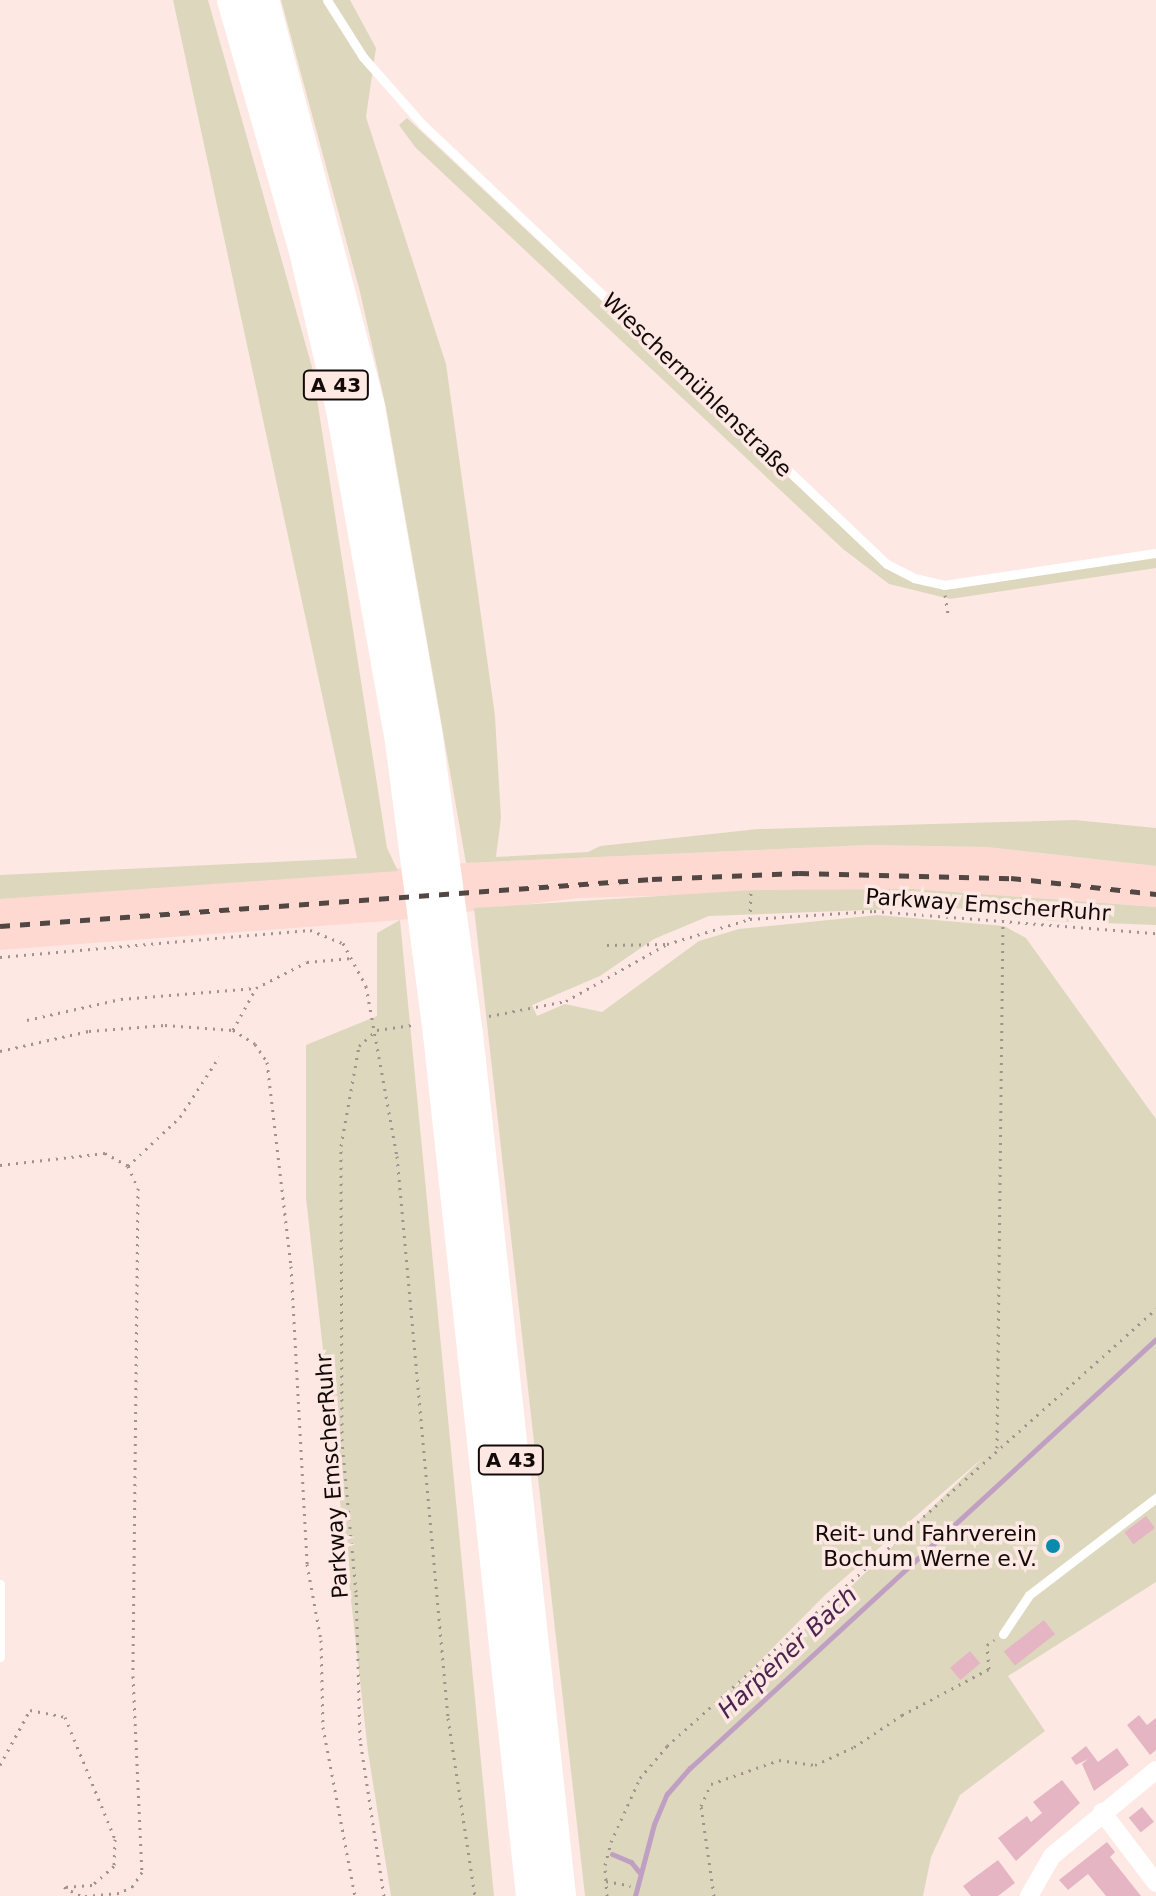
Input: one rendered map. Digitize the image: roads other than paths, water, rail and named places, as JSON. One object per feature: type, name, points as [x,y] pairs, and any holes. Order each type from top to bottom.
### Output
[{"type":"highway","name":"A 43","points":[[233,0],[302,240],[342,410],[398,719],[441,1048],[532,1896]]},
{"type":"highway","name":"A 43","points":[[263,0],[369,408],[426,731],[467,1034],[560,1896]]},
{"type":"street","points":[[1029,1896],[1052,1856],[1156,1770]]},
{"type":"street","points":[[1102,1812],[1156,1883]]},
{"type":"lane","name":"Wieschermühlenstraße","points":[[327,0],[363,57],[422,124],[861,541],[914,578],[944,585],[1156,553]]},
{"type":"lane","points":[[1003,1634],[1029,1595],[1156,1498]]},
{"type":"lane","points":[[0,1584],[0,1657]]},
{"type":"waterway","name":"Harpener Bach","points":[[635,1896],[654,1824],[667,1794],[690,1768],[1156,1339]]},
{"type":"waterway","points":[[612,1854],[631,1862],[639,1872]]},
{"type":"railway","points":[[0,926],[652,879],[799,873],[1011,878],[1156,894]]},
{"type":"place","name":"Reit- und Fahrverein Bochum Werne e.V.","points":[[1053,1546]]}]
